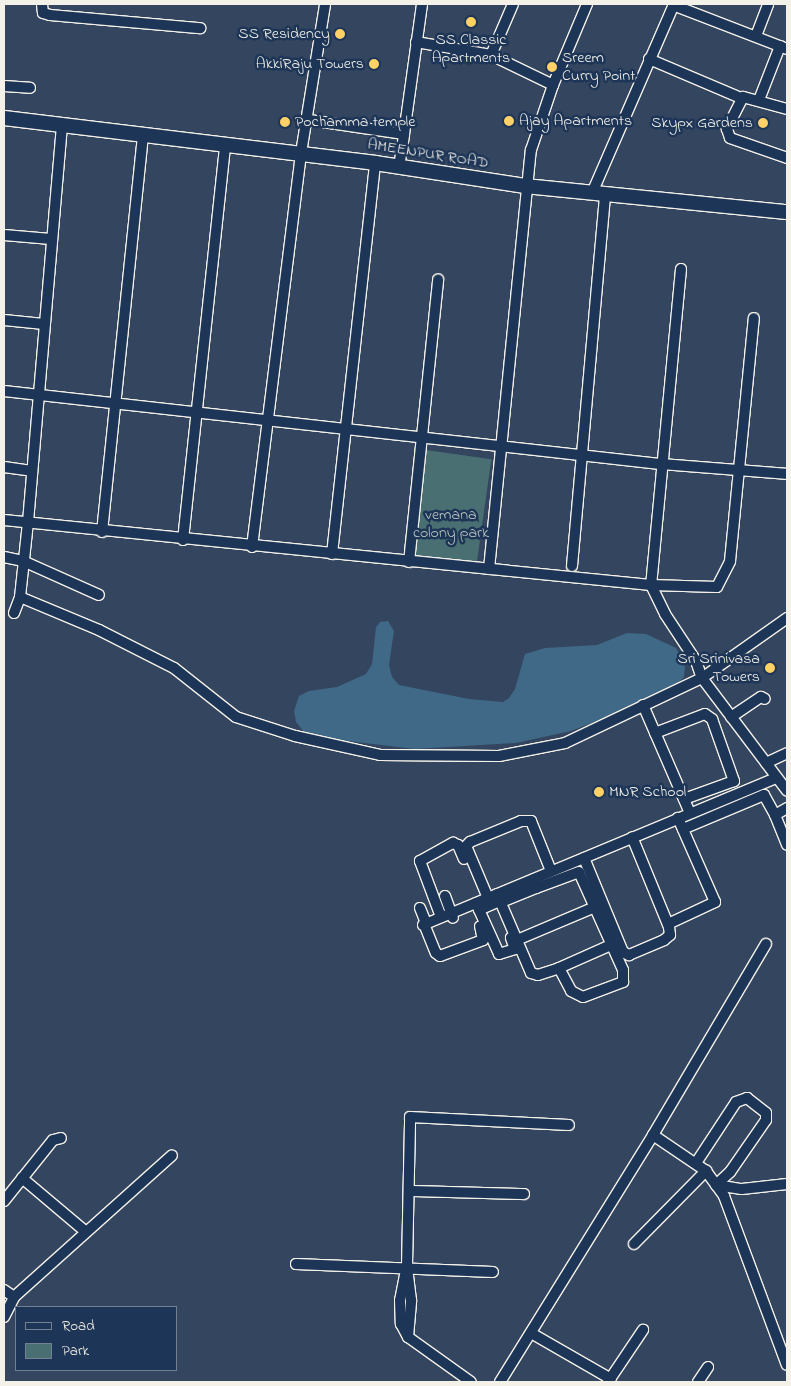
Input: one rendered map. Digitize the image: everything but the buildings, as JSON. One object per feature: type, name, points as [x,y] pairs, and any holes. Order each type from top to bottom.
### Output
[{"type":"street","points":[[42,4],[43,12],[50,15],[200,28]]},
{"type":"street","points":[[252,546],[301,154],[308,120],[325,4]]},
{"type":"street","points":[[400,167],[422,4]]},
{"type":"street","points":[[491,55],[513,4]]},
{"type":"street","points":[[489,569],[502,447],[525,186],[531,150],[553,85],[587,4]]},
{"type":"street","points":[[572,566],[598,194],[649,59],[673,4],[784,47],[760,100]]},
{"type":"street","points":[[756,36],[768,4]]},
{"type":"street","points":[[416,42],[491,55],[553,85]]},
{"type":"street","points":[[649,59],[736,96]]},
{"type":"street","points":[[4,86],[30,88]]},
{"type":"street","points":[[787,109],[747,96],[740,100],[728,129],[730,138],[787,158]]},
{"type":"street","name":"AMEENPUR ROAD","points":[[4,118],[62,123],[375,163],[525,186],[787,212]]},
{"type":"street","points":[[308,120],[404,134]]},
{"type":"street","points":[[14,613],[20,597],[28,522],[37,396],[62,123]]},
{"type":"street","points":[[102,532],[143,134]]},
{"type":"street","points":[[183,540],[225,145]]},
{"type":"street","points":[[332,554],[375,163]]},
{"type":"street","points":[[4,235],[51,239]]},
{"type":"street","points":[[681,269],[660,464],[651,585],[664,614],[696,661],[702,678],[787,791]]},
{"type":"street","points":[[409,562],[438,279]]},
{"type":"street","points":[[4,520],[102,532],[409,562],[651,585],[712,588],[722,580],[730,561],[737,469],[754,318]]},
{"type":"street","points":[[4,320],[44,324]]},
{"type":"street","points":[[4,392],[581,456],[787,474]]},
{"type":"street","points":[[4,467],[32,471]]},
{"type":"street","points":[[4,557],[23,561],[99,595]]},
{"type":"street","points":[[20,597],[99,630],[174,668],[236,717],[295,736],[380,755],[499,756],[565,743],[702,678],[787,618]]},
{"type":"street","points":[[731,716],[761,697],[765,699]]},
{"type":"street","points":[[643,705],[690,813]]},
{"type":"street","points":[[655,733],[704,714],[712,719],[734,781],[684,799]]},
{"type":"street","points":[[766,763],[787,753]]},
{"type":"street","points":[[425,926],[535,884],[570,868],[584,858],[776,778]]},
{"type":"street","points":[[683,829],[764,795],[775,815],[787,845]]},
{"type":"street","points":[[775,815],[787,808]]},
{"type":"street","points":[[668,924],[715,902],[678,818]]},
{"type":"street","points":[[420,908],[425,926],[438,956],[481,941],[484,936],[485,902],[466,846],[470,842],[521,821],[531,821],[551,871]]},
{"type":"street","points":[[584,858],[626,955],[664,940],[670,935],[668,924],[632,837]]},
{"type":"street","points":[[449,917],[420,860],[451,844],[459,847],[485,902],[517,940],[531,972],[538,975],[559,968],[612,945]]},
{"type":"street","points":[[535,884],[551,871],[570,868],[580,872],[625,977],[614,986],[583,997],[571,991],[559,968]]},
{"type":"street","points":[[445,896],[449,917]]},
{"type":"street","points":[[517,940],[595,907]]},
{"type":"street","points":[[500,1382],[653,1135],[766,944]]},
{"type":"street","points":[[696,1164],[736,1102],[747,1098],[766,1113],[766,1120],[730,1172],[716,1185]]},
{"type":"street","points":[[471,1382],[408,1337],[411,1300],[407,1266],[410,1192],[410,1117],[570,1125]]},
{"type":"street","points":[[653,1135],[706,1171],[724,1196],[787,1365]]},
{"type":"street","points":[[4,1201],[53,1140],[61,1138]]},
{"type":"street","points":[[4,1317],[14,1297],[172,1155]]},
{"type":"street","points":[[634,1244],[706,1171]]},
{"type":"street","points":[[22,1178],[86,1231]]},
{"type":"street","points":[[716,1185],[742,1189],[787,1184]]},
{"type":"street","points":[[410,1192],[524,1194]]},
{"type":"street","points":[[296,1264],[407,1266],[493,1272]]},
{"type":"street","points":[[4,1290],[14,1297]]},
{"type":"street","points":[[531,1333],[610,1381],[643,1330]]},
{"type":"street","points":[[698,1382],[708,1367]]},
{"type":"green space","name":"vemana colony park","points":[[426,450],[491,459],[476,569],[411,560]]},
{"type":"water","points":[[388,621],[394,631],[389,665],[392,677],[399,685],[469,699],[503,702],[509,698],[515,689],[525,654],[545,648],[597,645],[627,633],[646,634],[676,648],[685,665],[684,677],[674,688],[620,712],[571,731],[516,743],[415,749],[339,740],[304,732],[296,722],[294,711],[299,696],[309,691],[337,687],[366,674],[372,664],[376,627],[380,622]]},
{"type":"place","name":"SS Classic Apartments","points":[[471,22]]},
{"type":"place","name":"SS Residency","points":[[340,34]]},
{"type":"place","name":"AkkiRaju Towers","points":[[374,64]]},
{"type":"place","name":"Sreem Curry Point","points":[[552,67]]},
{"type":"place","name":"Ajay Apartments","points":[[509,121]]},
{"type":"place","name":"Pochamma temple","points":[[285,122]]},
{"type":"place","name":"Skypx Gardens","points":[[763,123]]},
{"type":"place","name":"Sri Srinivasa Towers","points":[[770,668]]},
{"type":"place","name":"MNR School","points":[[599,792]]}]
